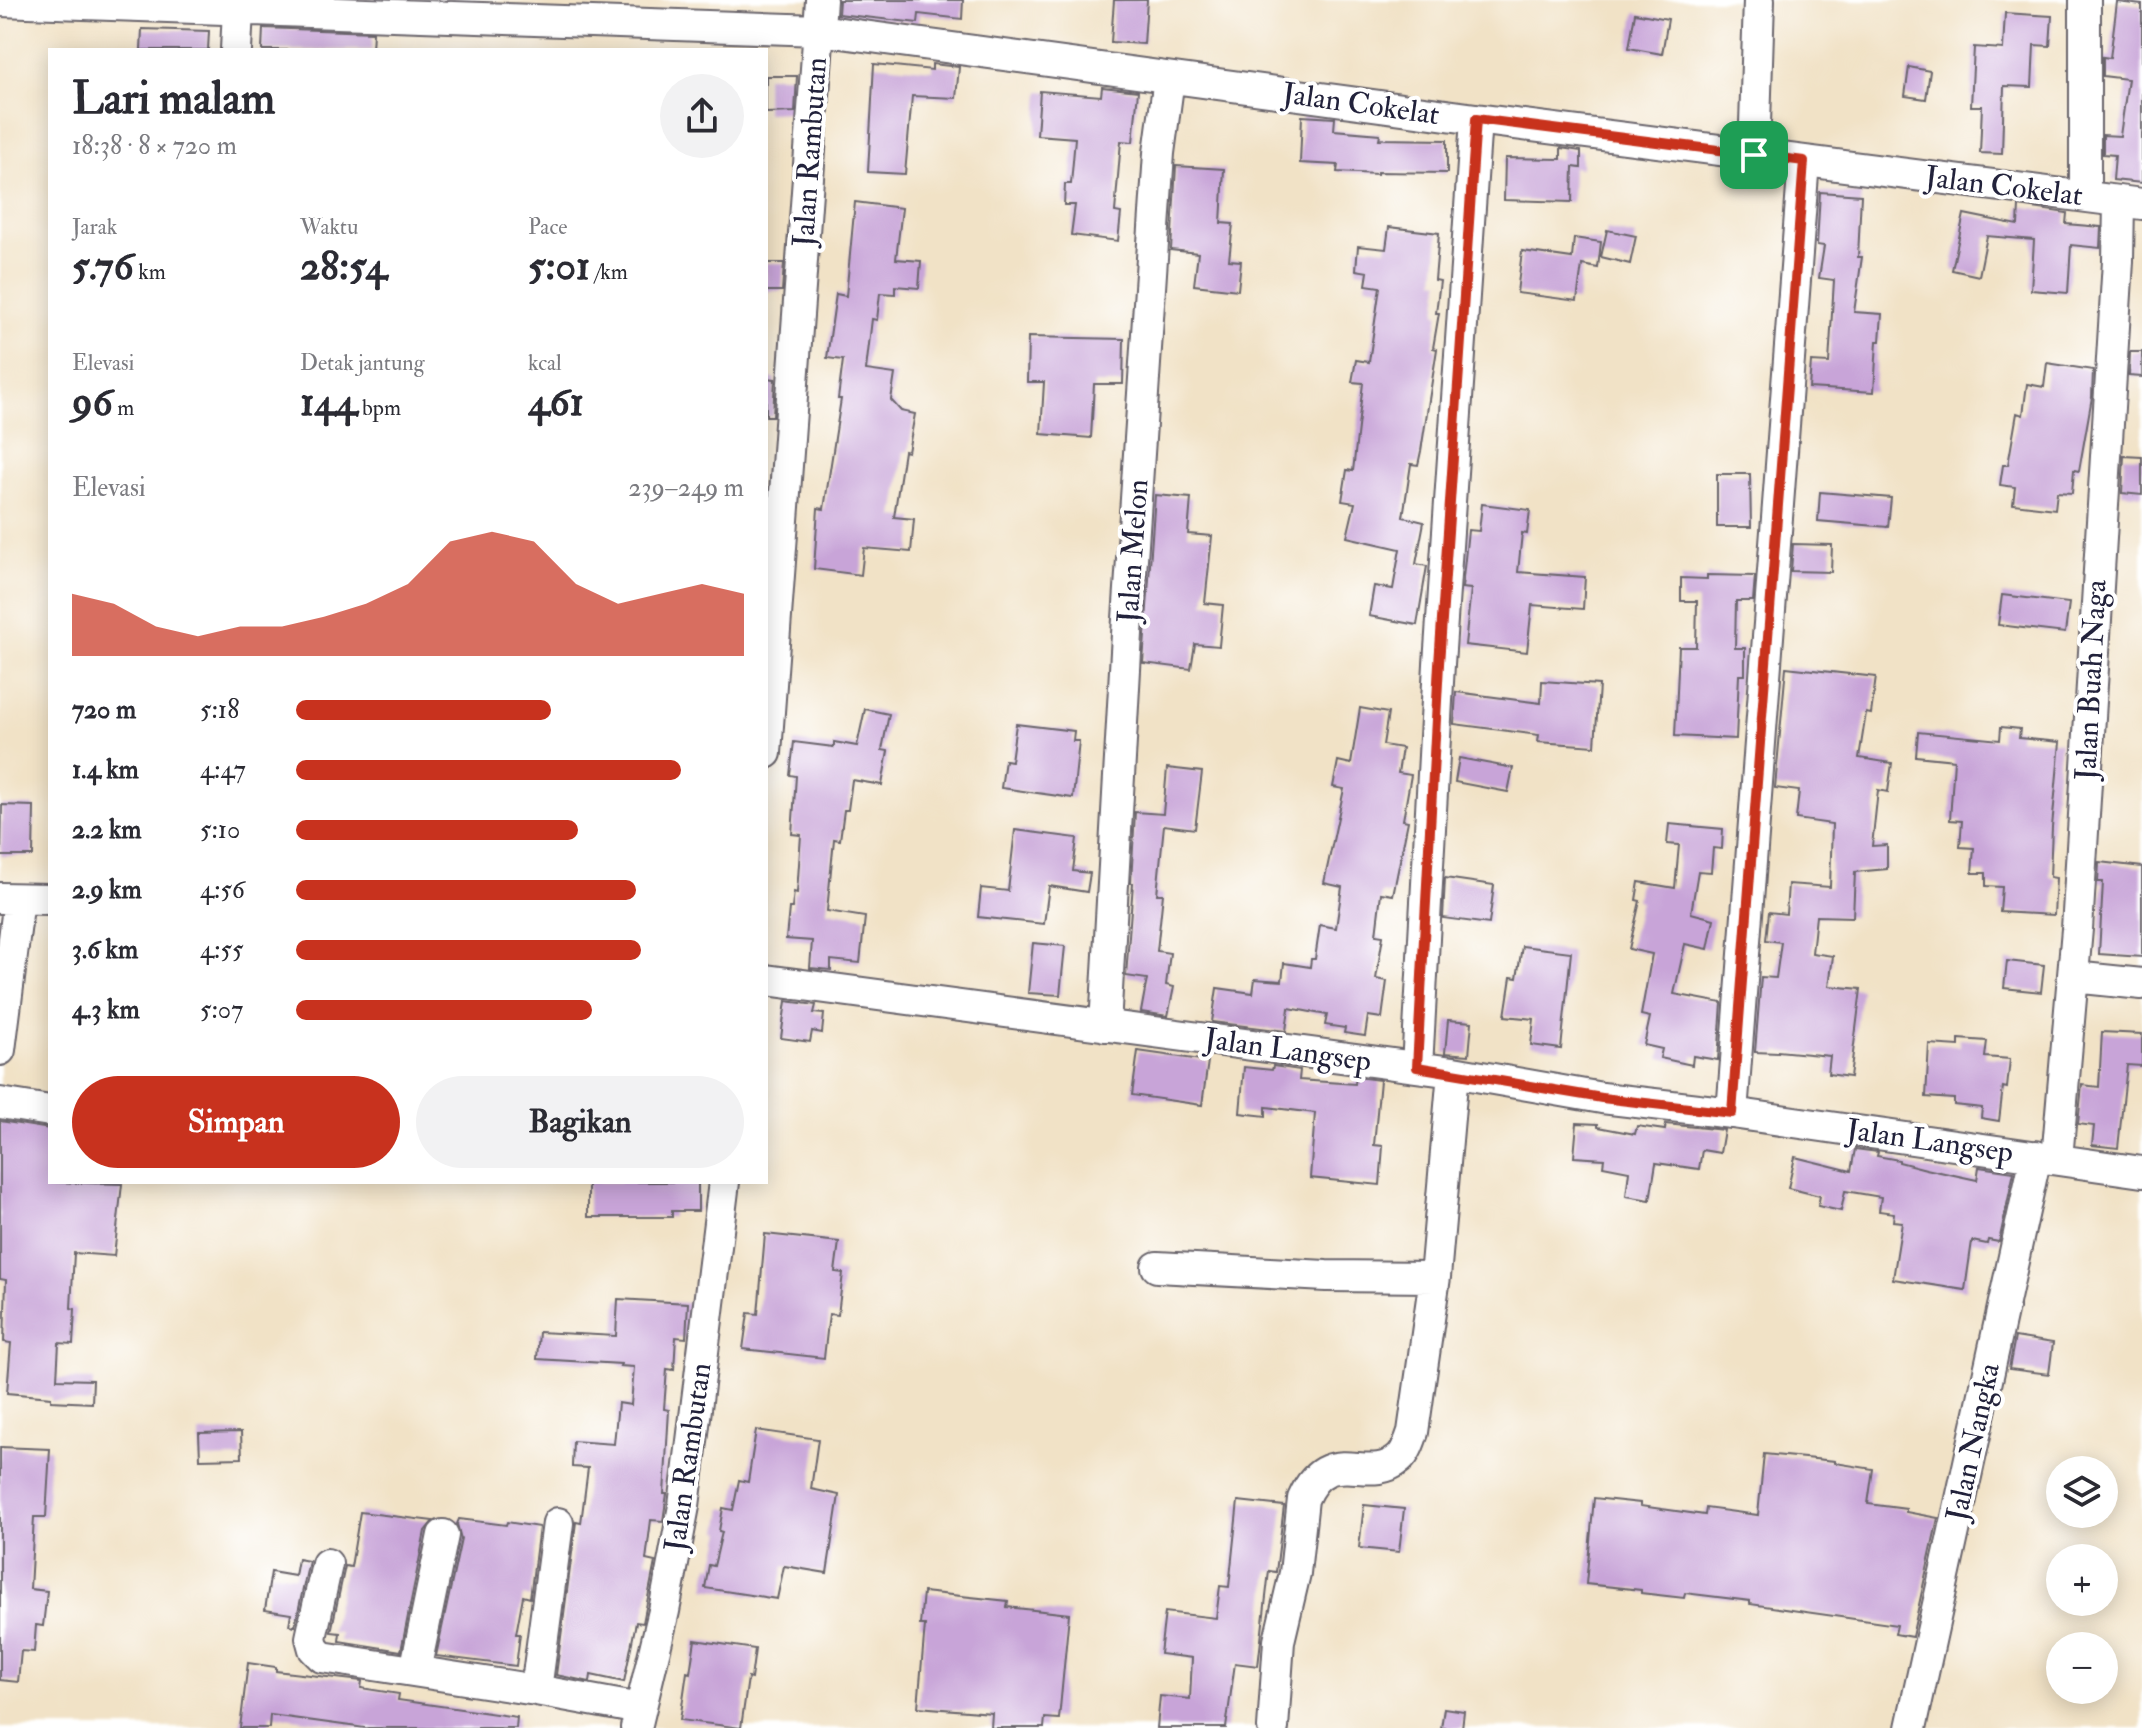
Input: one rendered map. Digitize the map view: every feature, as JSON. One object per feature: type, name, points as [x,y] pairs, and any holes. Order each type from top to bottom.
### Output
[{"type":"street","name":"Jalan Rambutan","points":[[768,726],[821,0]]},
{"type":"street","points":[[1754,155],[1759,0]]},
{"type":"street","points":[[2085,0],[2085,195]]},
{"type":"street","name":"Jalan Cokelat","points":[[0,1],[819,30],[1476,119],[2130,202]]},
{"type":"street","points":[[236,48],[238,9]]},
{"type":"street","name":"Jalan Melon","points":[[1105,1026],[1159,153],[1169,78]]},
{"type":"street","points":[[1417,1067],[1439,664],[1476,119]]},
{"type":"street","points":[[1732,1113],[1804,161]]},
{"type":"street","name":"Jalan Buah Naga","points":[[2047,1158],[2073,977],[2118,261],[2130,202]]},
{"type":"street","points":[[0,1050],[10,899],[48,899]]},
{"type":"street","points":[[2073,977],[2142,984]]},
{"type":"street","name":"Jalan Langsep","points":[[768,980],[1453,1072],[1602,1098],[1732,1113],[2142,1172]]},
{"type":"street","points":[[1273,1728],[1279,1641],[1295,1573],[1303,1499],[1314,1478],[1328,1470],[1382,1467],[1394,1462],[1404,1453],[1413,1432],[1435,1277],[1453,1072]]},
{"type":"street","points":[[0,1103],[48,1111]]},
{"type":"street","name":"Jalan Nangka","points":[[1911,1728],[2047,1158]]},
{"type":"street","name":"Jalan Rambutan","points":[[638,1723],[684,1506],[724,1184]]},
{"type":"street","points":[[1157,1267],[1326,1276],[1435,1277]]},
{"type":"street","points":[[536,1690],[558,1523]]},
{"type":"street","points":[[415,1671],[443,1535]]},
{"type":"street","points":[[327,1564],[311,1638],[317,1653],[330,1659],[536,1690],[638,1723]]},
{"type":"building","points":[[839,0],[963,0],[962,19],[919,14],[918,23],[838,14]]},
{"type":"building","points":[[1114,0],[1147,0],[1144,44],[1111,42]]},
{"type":"building","points":[[2117,2],[2142,5],[2142,183],[2113,180],[2115,155],[2103,154],[2103,135],[2120,136],[2128,79],[2103,76],[2103,57],[2110,58]]},
{"type":"building","points":[[1635,13],[1668,19],[1662,54],[1629,48]]},
{"type":"building","points":[[2005,13],[2052,16],[2050,46],[2034,45],[2032,87],[2004,86],[2002,154],[1980,153],[1982,106],[1971,106],[1974,47],[2003,49]]},
{"type":"building","points":[[263,28],[373,32],[372,48],[262,48]]},
{"type":"building","points":[[142,29],[209,31],[208,48],[141,48]]},
{"type":"building","points":[[874,64],[932,70],[932,64],[959,67],[956,98],[912,96],[905,174],[868,172]]},
{"type":"building","points":[[1909,67],[1930,71],[1926,99],[1905,96]]},
{"type":"building","points":[[768,76],[797,76],[795,112],[768,113]]},
{"type":"building","points":[[1102,87],[1138,91],[1133,142],[1121,141],[1115,212],[1121,213],[1118,241],[1071,235],[1075,205],[1064,205],[1065,184],[1071,184],[1075,138],[1037,135],[1040,91],[1101,96]]},
{"type":"building","points":[[1302,116],[1335,118],[1334,130],[1380,134],[1379,139],[1447,140],[1447,173],[1337,172],[1338,165],[1300,163]]},
{"type":"building","points":[[1561,148],[1581,151],[1581,168],[1573,167],[1572,202],[1504,200],[1505,158],[1561,159]]},
{"type":"building","points":[[1176,166],[1224,169],[1221,223],[1233,224],[1229,260],[1241,261],[1238,290],[1194,285],[1198,253],[1171,250]]},
{"type":"building","points":[[1820,192],[1861,195],[1858,257],[1862,257],[1854,312],[1882,314],[1874,392],[1809,388],[1811,362],[1829,363],[1834,280],[1819,278],[1824,246],[1817,245]]},
{"type":"building","points":[[855,202],[902,208],[896,259],[921,261],[919,288],[895,286],[895,294],[880,293],[877,320],[872,319],[866,370],[895,374],[891,400],[901,411],[915,414],[908,452],[904,451],[894,517],[914,519],[911,552],[864,548],[861,575],[814,569],[818,508],[824,509],[841,399],[838,399],[843,360],[827,358],[836,294],[846,296]]},
{"type":"building","points":[[2019,206],[2067,213],[2066,224],[2101,227],[2100,248],[2071,245],[2068,293],[2031,290],[2034,240],[1987,236],[1979,276],[1952,270],[1964,214],[2018,225]]},
{"type":"building","points":[[1389,227],[1439,233],[1435,280],[1440,281],[1436,313],[1439,313],[1433,348],[1437,349],[1421,451],[1418,465],[1411,464],[1403,517],[1424,522],[1416,564],[1427,566],[1417,625],[1369,616],[1374,586],[1393,589],[1400,549],[1347,537],[1355,503],[1342,501],[1347,470],[1353,471],[1363,383],[1352,382],[1356,360],[1369,362],[1380,287],[1366,285],[1368,272],[1356,270],[1358,246],[1386,249]]},
{"type":"building","points":[[1607,230],[1636,236],[1630,264],[1601,257]]},
{"type":"building","points":[[1574,238],[1601,242],[1598,268],[1582,265],[1577,301],[1517,293],[1522,251],[1572,258]]},
{"type":"building","points":[[768,263],[784,263],[782,291],[768,291]]},
{"type":"building","points":[[1028,337],[1124,339],[1123,384],[1094,384],[1091,438],[1041,434],[1044,382],[1027,382]]},
{"type":"building","points":[[2130,352],[2142,352],[2142,377],[2129,376]]},
{"type":"building","points":[[2047,363],[2093,370],[2092,397],[2079,471],[2074,470],[2072,493],[2057,492],[2055,509],[2013,504],[2015,487],[2000,485],[2003,465],[2008,465],[2017,413],[2023,415],[2027,384],[2044,387]]},
{"type":"building","points":[[768,378],[775,379],[773,416],[768,416]]},
{"type":"building","points":[[2124,456],[2142,457],[2142,495],[2122,493]]},
{"type":"building","points":[[1717,474],[1750,474],[1751,527],[1717,527]]},
{"type":"building","points":[[1820,492],[1891,498],[1888,527],[1818,521]]},
{"type":"building","points":[[1155,495],[1191,498],[1188,534],[1212,536],[1205,603],[1223,605],[1219,646],[1195,644],[1191,669],[1143,663]]},
{"type":"building","points":[[1482,504],[1530,510],[1527,534],[1522,533],[1518,572],[1585,577],[1583,609],[1532,605],[1527,652],[1465,645],[1471,589],[1462,588],[1468,530],[1479,531]]},
{"type":"building","points":[[1793,544],[1832,545],[1831,572],[1791,571]]},
{"type":"building","points":[[1707,575],[1755,576],[1753,601],[1736,601],[1735,648],[1745,648],[1745,675],[1739,675],[1736,739],[1675,736],[1679,647],[1696,647],[1697,601],[1681,601],[1681,578],[1707,579]]},
{"type":"building","points":[[2002,595],[2069,603],[2065,633],[1998,625]]},
{"type":"building","points":[[1786,667],[1876,677],[1871,714],[1866,713],[1859,758],[1892,763],[1888,792],[1878,790],[1872,846],[1887,845],[1887,869],[1855,872],[1853,917],[1816,916],[1812,953],[1833,956],[1829,986],[1861,989],[1850,1077],[1828,1074],[1830,1056],[1755,1052],[1761,977],[1776,978],[1781,942],[1766,940],[1769,912],[1786,914],[1788,884],[1830,887],[1832,824],[1796,819],[1799,791],[1775,788]]},
{"type":"building","points":[[1542,681],[1599,685],[1595,746],[1538,742],[1539,735],[1454,724],[1456,692],[1541,703]]},
{"type":"building","points":[[1360,708],[1388,713],[1383,745],[1402,748],[1398,773],[1411,775],[1403,820],[1408,821],[1393,895],[1381,893],[1376,935],[1383,936],[1376,979],[1387,981],[1382,1018],[1368,1016],[1365,1036],[1344,1033],[1345,1028],[1325,1025],[1327,1015],[1289,1008],[1286,1031],[1212,1022],[1217,988],[1253,993],[1255,979],[1282,981],[1284,963],[1310,967],[1311,959],[1315,959],[1320,925],[1336,928],[1342,887],[1324,883],[1344,789],[1333,787],[1338,761],[1351,764]]},
{"type":"building","points":[[865,709],[889,714],[882,750],[888,751],[882,785],[852,780],[840,840],[834,839],[827,911],[865,917],[860,963],[831,960],[831,970],[810,968],[812,941],[786,939],[789,908],[792,908],[794,892],[797,893],[801,835],[792,834],[796,776],[790,775],[794,742],[834,747],[834,742],[857,746]]},
{"type":"building","points":[[1016,724],[1074,731],[1073,741],[1079,741],[1073,798],[1001,788],[1005,760],[1011,761]]},
{"type":"building","points":[[2001,727],[2020,729],[2019,738],[2060,742],[2050,877],[2056,878],[2054,915],[2000,912],[2002,887],[1986,886],[1986,873],[1972,873],[1974,848],[1960,847],[1962,821],[1950,820],[1954,760],[1916,756],[1918,732],[2000,740]]},
{"type":"building","points":[[1459,758],[1513,768],[1508,792],[1455,782]]},
{"type":"building","points":[[1167,768],[1202,772],[1195,829],[1164,825],[1157,894],[1163,894],[1157,951],[1170,953],[1166,985],[1174,987],[1168,1016],[1141,1012],[1147,979],[1126,976],[1135,812],[1163,814]]},
{"type":"building","points":[[2,805],[34,806],[33,856],[1,856]]},
{"type":"building","points":[[1669,824],[1723,829],[1722,849],[1713,848],[1711,872],[1698,871],[1691,913],[1714,919],[1708,949],[1685,944],[1674,994],[1722,1003],[1718,1060],[1693,1056],[1692,1065],[1660,1058],[1662,1049],[1644,1045],[1650,1017],[1641,1015],[1652,954],[1629,949],[1640,901],[1636,900],[1639,882],[1675,888],[1679,845],[1667,844]]},
{"type":"building","points":[[1015,830],[1077,838],[1073,871],[1090,873],[1087,892],[1049,886],[1044,924],[978,917],[981,888],[1008,891]]},
{"type":"building","points":[[2099,862],[2142,867],[2142,957],[2099,954],[2103,882],[2098,882]]},
{"type":"building","points":[[1445,878],[1494,885],[1489,924],[1443,918]]},
{"type":"building","points":[[1033,943],[1065,946],[1060,995],[1028,993]]},
{"type":"building","points":[[1522,946],[1571,952],[1561,1049],[1531,1045],[1534,1019],[1505,1016],[1511,977],[1517,978]]},
{"type":"building","points":[[2007,961],[2044,965],[2041,992],[2004,988]]},
{"type":"building","points":[[786,1001],[816,1005],[814,1013],[824,1014],[822,1033],[812,1031],[810,1042],[781,1038]]},
{"type":"building","points":[[1448,1020],[1472,1022],[1469,1055],[1445,1053]]},
{"type":"building","points":[[2102,1032],[2142,1034],[2142,1066],[2127,1065],[2118,1148],[2092,1145],[2094,1126],[2078,1124],[2082,1085],[2099,1087]]},
{"type":"building","points":[[1959,1039],[1987,1041],[1985,1057],[2010,1059],[1999,1121],[1981,1118],[1982,1108],[1954,1105],[1954,1099],[1926,1097],[1929,1044],[1959,1046]]},
{"type":"building","points":[[1138,1051],[1208,1061],[1202,1105],[1132,1095]]},
{"type":"building","points":[[1273,1066],[1300,1070],[1299,1080],[1355,1084],[1356,1077],[1380,1080],[1374,1145],[1383,1146],[1380,1185],[1310,1178],[1315,1113],[1266,1107],[1266,1116],[1240,1113],[1244,1067],[1272,1070]]},
{"type":"building","points":[[0,1121],[48,1129],[48,1184],[122,1184],[114,1256],[74,1253],[73,1344],[59,1343],[57,1379],[93,1380],[92,1403],[51,1401],[51,1397],[7,1393],[11,1343],[4,1342],[6,1280],[0,1279]]},
{"type":"building","points":[[1577,1123],[1598,1124],[1598,1127],[1635,1134],[1637,1126],[1665,1130],[1666,1124],[1724,1130],[1720,1153],[1702,1150],[1699,1169],[1656,1163],[1650,1200],[1626,1196],[1629,1171],[1603,1166],[1604,1159],[1574,1157]]},
{"type":"building","points":[[1855,1149],[1878,1152],[1877,1156],[1977,1180],[1979,1167],[2014,1172],[1999,1242],[1988,1240],[1987,1244],[1972,1241],[1965,1290],[1893,1279],[1902,1222],[1893,1221],[1894,1213],[1879,1211],[1881,1197],[1845,1191],[1841,1211],[1818,1206],[1820,1196],[1788,1188],[1795,1157],[1851,1171]]},
{"type":"building","points":[[588,1184],[698,1184],[698,1211],[672,1211],[672,1217],[588,1217]]},
{"type":"building","points":[[765,1234],[839,1242],[835,1272],[843,1273],[838,1315],[829,1314],[824,1358],[743,1349],[748,1313],[758,1314]]},
{"type":"building","points":[[618,1299],[688,1303],[686,1338],[676,1337],[674,1370],[667,1369],[664,1409],[669,1410],[664,1494],[667,1494],[663,1521],[651,1520],[646,1560],[655,1562],[643,1623],[636,1622],[624,1682],[591,1675],[590,1682],[556,1675],[576,1522],[581,1523],[588,1468],[572,1467],[573,1441],[614,1444],[618,1403],[631,1405],[634,1367],[537,1359],[539,1332],[616,1336]]},
{"type":"building","points":[[2015,1337],[2053,1343],[2049,1374],[2009,1369]]},
{"type":"building","points":[[756,1430],[818,1439],[811,1489],[839,1495],[827,1573],[784,1566],[777,1599],[705,1588],[709,1565],[714,1566],[722,1532],[719,1531],[723,1508],[733,1510],[739,1480],[748,1482]]},
{"type":"building","points":[[241,1432],[242,1458],[200,1459],[199,1433]]},
{"type":"building","points":[[0,1447],[50,1449],[46,1517],[34,1517],[30,1589],[47,1591],[43,1626],[36,1625],[34,1652],[21,1651],[18,1682],[0,1680]]},
{"type":"building","points":[[1764,1454],[1835,1461],[1873,1469],[1868,1504],[1906,1509],[1906,1512],[1938,1518],[1912,1637],[1895,1634],[1897,1625],[1750,1604],[1750,1601],[1685,1593],[1684,1598],[1586,1584],[1594,1498],[1705,1515],[1706,1508],[1758,1515]]},
{"type":"building","points":[[1238,1501],[1284,1506],[1276,1572],[1269,1571],[1258,1666],[1235,1663],[1226,1728],[1157,1728],[1160,1696],[1190,1699],[1192,1658],[1160,1654],[1165,1612],[1216,1618],[1220,1586],[1229,1587]]},
{"type":"building","points":[[1364,1505],[1404,1509],[1399,1552],[1359,1548]]},
{"type":"building","points":[[360,1512],[433,1521],[425,1531],[401,1651],[339,1641],[340,1633],[331,1632],[345,1566],[351,1567]]},
{"type":"building","points":[[459,1519],[539,1527],[530,1598],[523,1596],[516,1634],[520,1634],[516,1666],[436,1656],[461,1539],[457,1524]]},
{"type":"building","points":[[298,1559],[309,1561],[295,1626],[289,1625],[291,1614],[265,1610],[271,1572],[295,1576]]},
{"type":"building","points":[[923,1592],[1008,1601],[1007,1607],[1069,1614],[1059,1719],[1045,1718],[1044,1728],[991,1728],[992,1713],[918,1707],[925,1625],[920,1625]]},
{"type":"building","points":[[695,1640],[755,1649],[741,1728],[680,1720]]},
{"type":"building","points":[[248,1663],[276,1667],[276,1671],[362,1681],[361,1688],[399,1694],[398,1700],[517,1717],[516,1728],[365,1728],[270,1715],[269,1728],[240,1728]]},
{"type":"building","points":[[1444,1708],[1464,1711],[1462,1728],[1441,1728]]},
{"type":"route","points":[[1476,119],[1754,155],[1804,161],[1732,1113],[1602,1098],[1417,1067],[1439,664],[1476,119]]}]
